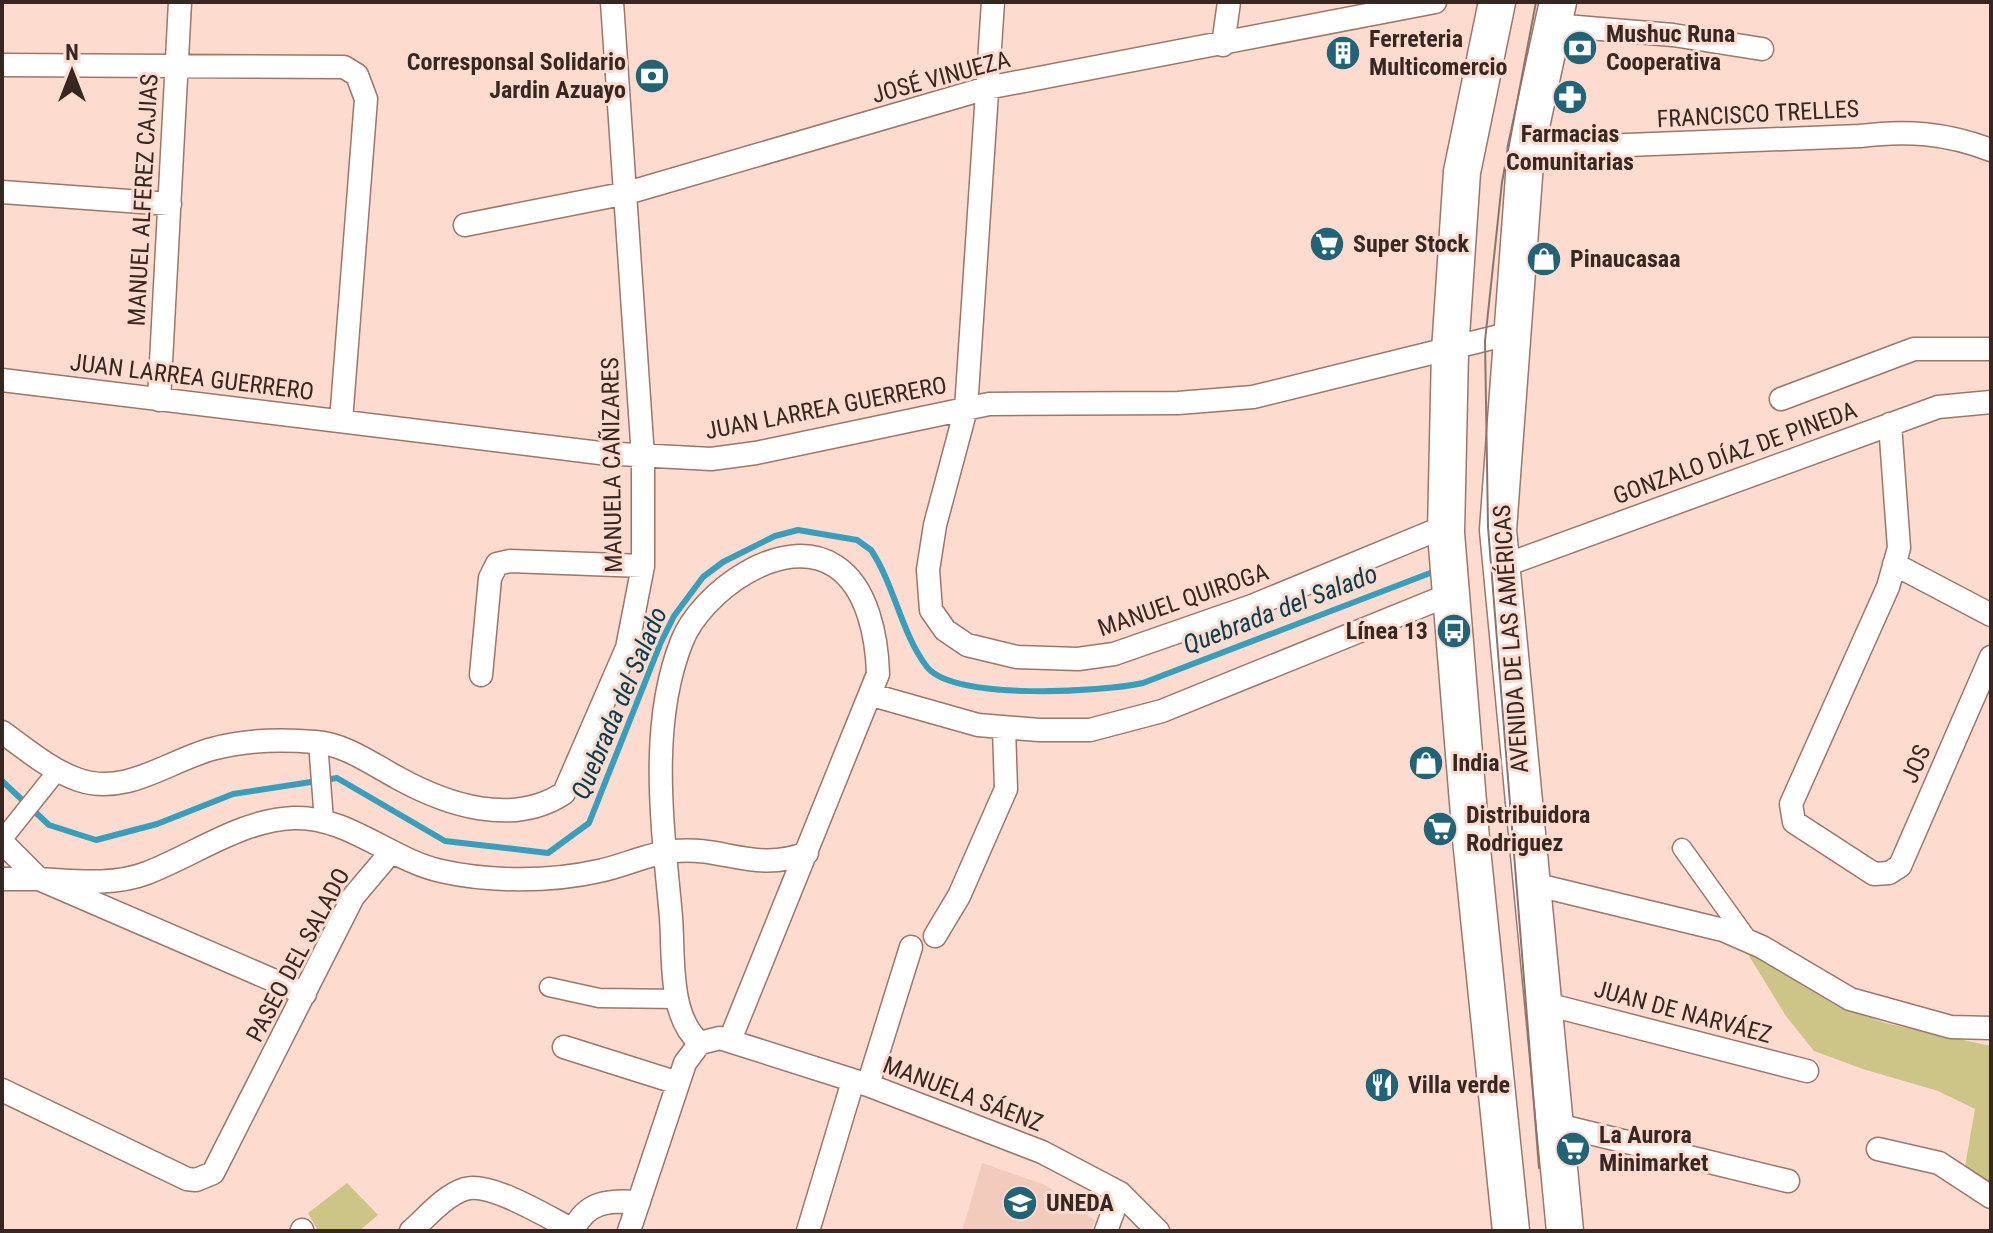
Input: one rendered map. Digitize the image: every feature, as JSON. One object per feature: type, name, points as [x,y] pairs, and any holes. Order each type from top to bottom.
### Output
[{"type":"main road","points":[[1497,2],[1462,172],[1450,351],[1446,530],[1471,839],[1505,1171],[1514,1231]]},
{"type":"main road","name":"AVENIDA DE LAS AMÉRICAS","points":[[1556,13],[1526,149],[1498,507],[1500,563],[1546,1004],[1565,1231]]},
{"type":"street","name":"MANUEL ALFEREZ CAJIAS","points":[[159,400],[180,2]]},
{"type":"street","name":"MANUELA CAÑIZARES","points":[[2,732],[58,770],[80,780],[113,784],[210,749],[251,741],[318,742],[353,753],[445,801],[497,810],[529,809],[564,793],[627,648],[643,566],[643,457],[612,2]]},
{"type":"street","name":"MANUEL QUIROGA","points":[[993,2],[966,409],[935,525],[927,584],[931,610],[938,622],[955,638],[980,650],[1035,659],[1114,654],[1252,606],[1446,530]]},
{"type":"street","points":[[1223,45],[1229,2]]},
{"type":"street","name":"JOSÉ VINUEZA","points":[[465,225],[627,193],[987,88],[1435,2]]},
{"type":"street","points":[[1556,13],[1762,49]]},
{"type":"street","points":[[2,65],[344,67],[357,75],[363,84],[366,99],[341,421]]},
{"type":"street","name":"FRANCISCO TRELLES","points":[[1526,149],[1828,138],[1906,131],[1961,139],[1991,150]]},
{"type":"street","points":[[2,192],[170,204]]},
{"type":"street","name":"JUAN LARREA GUERRERO","points":[[2,380],[643,457],[733,456],[966,409],[1031,401],[1151,403],[1231,400],[1305,387],[1512,333]]},
{"type":"street","points":[[1781,399],[1914,349],[1991,349]]},
{"type":"street","name":"GONZALO DÍAZ DE PINEDA","points":[[1500,563],[1938,407],[1991,402]]},
{"type":"street","points":[[1890,424],[1899,548],[1894,564],[1991,615]]},
{"type":"street","points":[[629,1231],[689,1055],[700,1043],[713,1039],[730,1040],[878,674],[878,655],[866,611],[853,582],[832,563],[821,559],[776,560],[738,576],[692,623],[676,657],[663,743],[665,853],[678,999],[689,1031],[700,1043]]},
{"type":"street","points":[[481,675],[490,578],[497,564],[510,561],[643,566]]},
{"type":"street","name":"JOS","points":[[1894,564],[1791,804],[1794,822],[1874,874],[1889,873],[1900,866],[1991,657]]},
{"type":"street","points":[[872,695],[978,725],[1090,730],[1137,719],[1450,588]]},
{"type":"street","points":[[935,936],[959,896],[1006,789],[1004,728]]},
{"type":"street","points":[[318,742],[324,821]]},
{"type":"street","points":[[58,770],[2,841],[39,879],[305,994]]},
{"type":"street","points":[[2,879],[97,883],[145,874],[266,821],[297,818],[324,821],[391,852],[445,872],[524,877],[595,872],[665,853],[690,851],[756,861],[785,860],[807,853]]},
{"type":"street","points":[[1682,848],[1748,940]]},
{"type":"street","name":"PASEO DEL SALADO","points":[[2,1090],[187,1179],[213,1173],[353,897],[391,852]]},
{"type":"street","points":[[1533,884],[1711,926],[1748,940],[1850,999],[1951,1027],[1991,1028]]},
{"type":"street","points":[[808,1231],[911,947]]},
{"type":"street","points":[[549,987],[599,998],[678,999]]},
{"type":"street","name":"JUAN DE NARVÁEZ","points":[[1546,1004],[1807,1071]]},
{"type":"street","name":"MANUELA SÁENZ","points":[[730,1040],[860,1083],[1042,1152],[1120,1193],[1158,1231]]},
{"type":"street","points":[[564,1047],[678,1083]]},
{"type":"street","points":[[1557,1125],[1788,1181]]},
{"type":"street","points":[[1878,1149],[1939,1163],[1991,1197]]},
{"type":"street","points":[[411,1231],[457,1193],[472,1188],[497,1193],[573,1231],[585,1212],[599,1204],[639,1202]]},
{"type":"street","points":[[1106,1231],[1120,1193]]},
{"type":"shaded area","points":[[1746,951],[1832,1003],[1885,1023],[1991,1046],[1991,1190],[1964,1173],[1975,1109],[1938,1091],[1814,1051],[1786,1016]]},
{"type":"shaded area","name":"UNEDA","points":[[982,1163],[1045,1185],[1096,1221],[1089,1231],[962,1231]]},
{"type":"shaded area","points":[[347,1183],[378,1215],[359,1231],[318,1231],[308,1213]]},
{"type":"waterway","name":"Quebrada del Salado","points":[[2,781],[49,825],[96,840],[157,824],[233,794],[337,778],[445,841],[548,853],[589,823],[674,616],[703,577],[723,562],[775,536],[798,530],[857,540],[871,550],[879,564],[911,639],[927,667],[942,678],[966,685],[1030,691],[1096,689],[1143,683],[1438,570]]},
{"type":"tram line","points":[[1536,2],[1502,182],[1485,341],[1488,527],[1539,1168]]},
{"type":"place","name":"Mushuc Runa Cooperativa","points":[[1580,48]]},
{"type":"place","name":"Ferreteria Multicomercio","points":[[1343,53]]},
{"type":"place","name":"Corresponsal Solidario Jardin Azuayo","points":[[652,76]]},
{"type":"place","name":"Farmacias Comunitarias","points":[[1570,97]]},
{"type":"place","name":"Super Stock","points":[[1327,244]]},
{"type":"place","name":"Pinaucasaa","points":[[1544,259]]},
{"type":"place","name":"Línea 13","points":[[1454,631]]},
{"type":"place","name":"India","points":[[1426,763]]},
{"type":"place","name":"Distribuidora Rodriguez","points":[[1440,829]]},
{"type":"place","name":"Villa verde","points":[[1382,1085]]},
{"type":"place","name":"La Aurora Minimarket","points":[[1573,1149]]},
{"type":"place","name":"UNEDA","points":[[1020,1203]]}]
